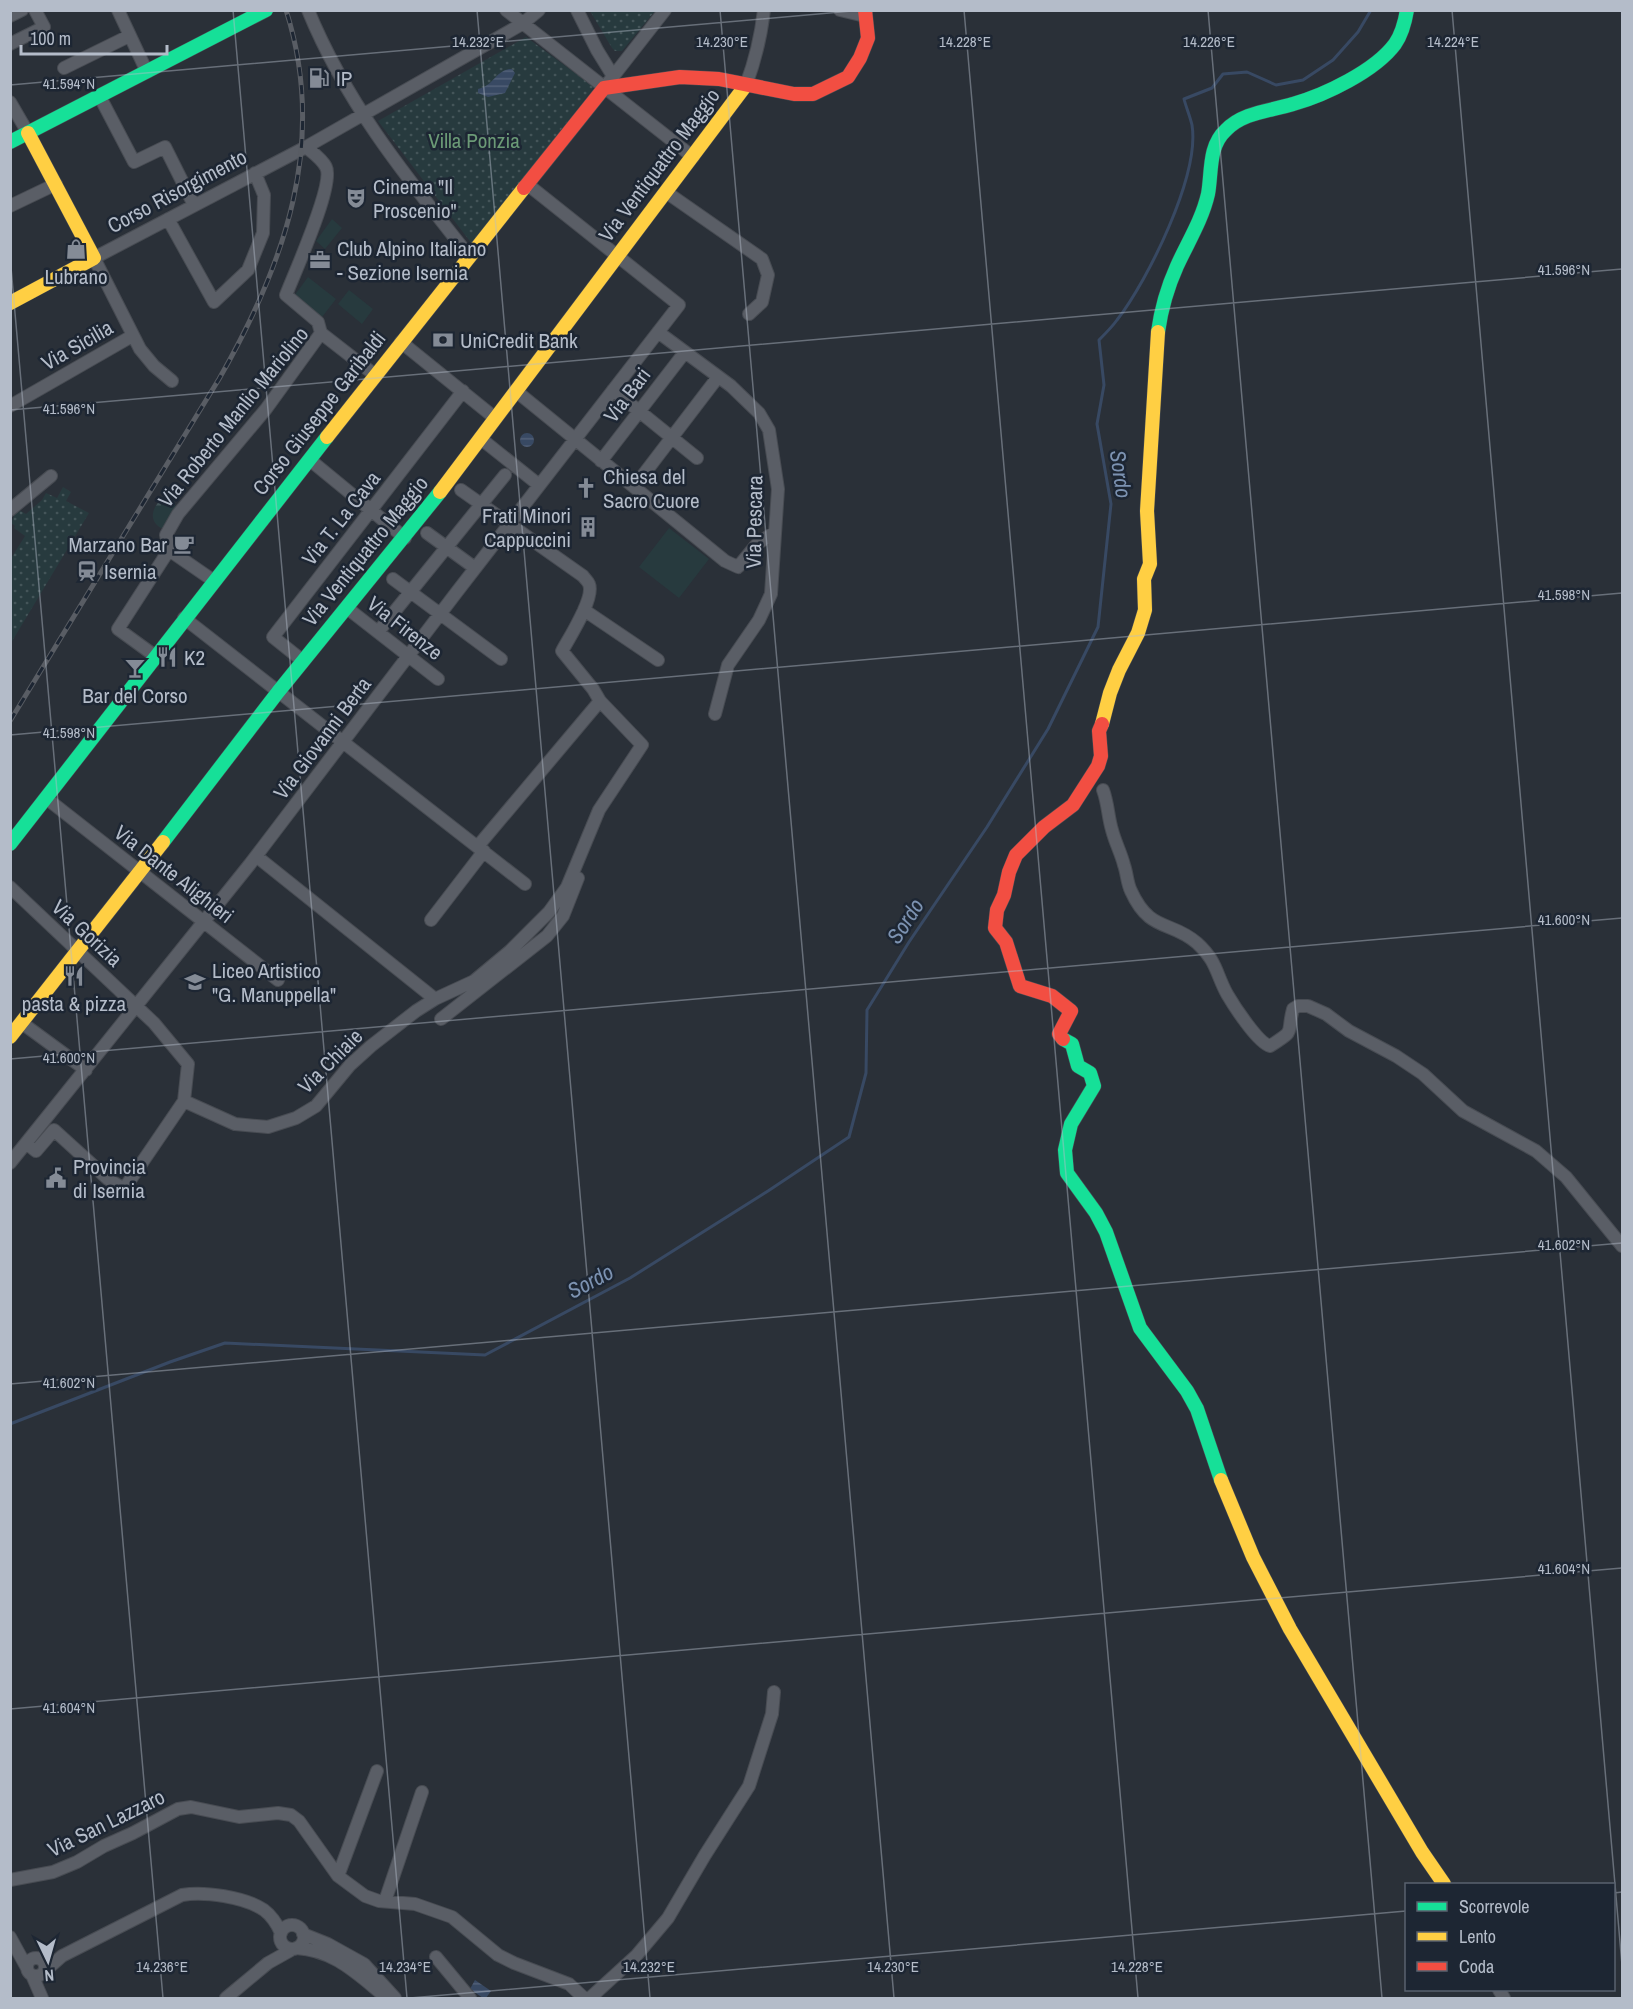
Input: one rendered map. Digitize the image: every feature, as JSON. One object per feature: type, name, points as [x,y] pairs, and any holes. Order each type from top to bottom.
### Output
[{"type":"street","points":[[10,16],[22,10]]},
{"type":"street","points":[[10,44],[44,27],[35,10]]},
{"type":"street","points":[[118,10],[147,72]]},
{"type":"street","points":[[10,142],[266,10]]},
{"type":"street","points":[[308,10],[316,30],[362,116],[419,194],[470,257]]},
{"type":"street","points":[[506,10],[693,157]]},
{"type":"street","name":"Corso Risorgimento","points":[[10,303],[362,116],[522,24],[539,10]]},
{"type":"street","points":[[577,10],[597,50],[613,75]]},
{"type":"street","name":"Corso Giuseppe Garibaldi","points":[[10,844],[184,618],[665,10]]},
{"type":"street","points":[[746,85],[761,32],[764,10]]},
{"type":"street","points":[[604,88],[680,77],[719,79],[794,94],[813,94],[848,77],[860,58],[868,38],[865,13],[840,10]]},
{"type":"street","points":[[1407,10],[1404,27],[1394,46],[1380,59],[1316,96],[1243,118],[1227,127],[1215,146],[1201,220],[1176,269],[1158,329],[1146,511],[1150,564],[1144,579],[1145,610],[1138,633],[1110,693],[1107,710],[1099,731],[1101,756],[1098,766],[1073,805],[1044,827],[1016,855],[997,910],[995,928],[1009,948],[1020,986],[1052,996],[1071,1011],[1059,1034],[1072,1044],[1078,1066],[1086,1069],[1094,1078],[1094,1086],[1071,1124],[1065,1150],[1067,1173],[1096,1213],[1106,1232],[1140,1328],[1187,1391],[1197,1409],[1230,1505],[1253,1557],[1290,1629],[1422,1852],[1443,1883]]},
{"type":"street","points":[[64,68],[129,36]]},
{"type":"street","points":[[577,65],[591,59],[597,50]]},
{"type":"street","points":[[577,65],[613,75]]},
{"type":"street","name":"Via Ventiquattro Maggio","points":[[10,1037],[278,692],[405,538],[746,85]]},
{"type":"street","points":[[99,97],[134,162],[165,147],[195,205]]},
{"type":"street","points":[[10,102],[56,184],[132,336],[154,366],[172,381]]},
{"type":"street","points":[[306,147],[326,166],[328,180],[321,205],[285,296],[318,322],[321,333]]},
{"type":"street","points":[[168,219],[214,302],[248,270],[263,233],[264,195],[255,173]]},
{"type":"street","points":[[10,206],[56,184]]},
{"type":"street","points":[[527,184],[616,257]]},
{"type":"street","points":[[666,192],[762,259],[768,274],[762,302],[749,314]]},
{"type":"street","name":"Via Giovanni Berta","points":[[13,1155],[26,1143],[86,1070],[256,856],[679,305],[616,257]]},
{"type":"street","name":"Via Pescara","points":[[658,332],[718,377],[759,413],[769,430],[778,489],[771,594],[759,620],[728,665],[715,714]]},
{"type":"street","name":"Via Roberto Manlio Mariolino","points":[[169,549],[166,535],[178,514],[266,409],[321,333],[375,375]]},
{"type":"street","name":"Via Sicilia","points":[[10,406],[132,336]]},
{"type":"street","points":[[401,342],[495,418]]},
{"type":"street","name":"Via Bari","points":[[601,461],[685,352]]},
{"type":"street","points":[[634,488],[718,377]]},
{"type":"street","points":[[614,390],[697,458]]},
{"type":"street","points":[[516,391],[725,561],[738,567],[757,544],[775,532]]},
{"type":"street","name":"Via T. La Cava","points":[[303,661],[273,637],[463,392]]},
{"type":"street","points":[[480,438],[539,485]]},
{"type":"street","points":[[310,460],[405,538]]},
{"type":"street","points":[[378,632],[505,475]]},
{"type":"street","points":[[10,510],[51,476]]},
{"type":"street","points":[[441,1019],[547,936],[563,916],[582,870],[579,860],[599,810],[642,745],[600,701],[562,651],[584,610],[590,593],[590,584],[583,576],[461,490]]},
{"type":"street","points":[[427,533],[475,568]]},
{"type":"street","points":[[154,658],[151,653],[118,629],[169,549],[214,580]]},
{"type":"street","points":[[393,579],[501,659]]},
{"type":"street","name":"Via Firenze","points":[[347,608],[438,679]]},
{"type":"street","points":[[584,610],[658,660]]},
{"type":"street","points":[[184,618],[525,884]]},
{"type":"street","points":[[431,920],[481,848],[600,701]]},
{"type":"street","points":[[1103,790],[1114,838],[1123,859],[1131,890],[1146,915],[1190,938],[1206,952],[1219,972],[1228,995],[1260,1041],[1270,1046],[1287,1035],[1291,1029],[1293,1009],[1298,1006],[1308,1006],[1326,1014],[1349,1031],[1396,1056],[1423,1074],[1463,1111],[1536,1151],[1566,1177],[1623,1246]]},
{"type":"street","name":"Via Dante Alighieri","points":[[46,798],[278,980]]},
{"type":"street","points":[[256,856],[435,999]]},
{"type":"street","name":"Via Chiaie","points":[[184,1101],[235,1124],[268,1127],[296,1118],[316,1106],[350,1065],[370,1046],[435,999],[474,981],[533,929],[549,912],[567,886],[579,860]]},
{"type":"street","name":"Via Gorizia","points":[[10,887],[154,1023],[188,1064],[184,1101]]},
{"type":"street","points":[[22,1023],[86,1070]]},
{"type":"street","points":[[26,1143],[36,1152],[54,1130],[108,1179],[124,1189],[184,1101]]},
{"type":"street","points":[[590,1998],[636,1956],[668,1918],[749,1786],[772,1714],[774,1692]]},
{"type":"street","points":[[338,1876],[376,1771]]},
{"type":"street","points":[[385,1901],[422,1792]]},
{"type":"street","name":"Via San Lazzaro","points":[[10,1880],[53,1872],[77,1862],[178,1809],[191,1807],[239,1817],[278,1813],[291,1815],[299,1821],[338,1876],[365,1896],[415,1904],[452,1917],[498,1954],[514,1963],[569,1984],[584,1998]]},
{"type":"street","points":[[11,1941],[36,1969],[182,1895],[202,1893],[250,1903],[264,1910],[272,1917],[283,1945],[333,1957],[387,1998]]},
{"type":"street","points":[[231,1997],[268,1963],[274,1954],[280,1936],[290,1926],[298,1928],[303,1934],[328,1944],[364,1964],[395,1998]]},
{"type":"street","points":[[268,1963],[301,1944],[303,1934]]},
{"type":"street","points":[[436,1957],[470,1998]]},
{"type":"green space","points":[[590,11],[655,11],[622,51],[615,51]]},
{"type":"green space","name":"Villa Ponzia","points":[[526,37],[594,87],[472,244],[378,121]]},
{"type":"green space","points":[[332,219],[342,228],[325,249],[316,241]]},
{"type":"green space","points":[[308,277],[336,299],[322,317],[294,296]]},
{"type":"green space","points":[[349,290],[373,309],[362,324],[338,304]]},
{"type":"green space","points":[[63,487],[71,492],[66,501],[89,513],[11,643],[10,560],[25,536],[11,523],[17,509],[26,514],[42,500],[46,493],[57,498]]},
{"type":"green space","points":[[166,495],[174,501],[175,510],[166,528],[161,528],[154,520],[153,512]]},
{"type":"green space","points":[[669,528],[709,559],[679,598],[639,567]]},
{"type":"water","points":[[509,69],[515,73],[505,93],[488,97],[478,93],[478,89]]},
{"type":"water","points":[[524,433],[530,433],[534,440],[530,447],[524,447],[520,443],[520,437]]},
{"type":"water","points":[[475,1980],[491,1991],[486,1998],[470,1989]]},
{"type":"waterway","name":"Sordo","points":[[10,1424],[225,1343],[485,1355],[630,1278],[849,1137],[866,1073],[867,1010],[1048,729],[1098,627],[1111,504],[1097,424],[1104,385],[1099,340],[1117,320],[1143,280],[1180,198],[1192,146],[1192,125],[1184,99],[1212,88],[1223,74],[1247,72],[1276,85],[1303,80],[1333,60],[1358,32],[1371,10]]},
{"type":"railway","points":[[10,721],[219,379],[243,336],[263,291],[280,247],[293,201],[301,154],[303,107],[298,59],[286,10]]},
{"type":"traffic: fast","points":[[10,142],[266,10]]},
{"type":"traffic: fast","points":[[1158,332],[1171,282],[1205,204],[1213,152],[1220,136],[1241,119],[1320,95],[1375,64],[1400,36],[1407,10]]},
{"type":"traffic: fast","points":[[10,844],[327,437]]},
{"type":"traffic: fast","points":[[163,842],[278,692],[440,492]]},
{"type":"traffic: fast","points":[[1063,1039],[1072,1044],[1078,1066],[1090,1073],[1094,1086],[1071,1124],[1065,1150],[1067,1173],[1096,1213],[1106,1232],[1140,1328],[1187,1391],[1197,1409],[1221,1480]]},
{"type":"traffic: slow","points":[[440,492],[746,85]]},
{"type":"traffic: slow","points":[[10,303],[94,258],[28,133]]},
{"type":"traffic: slow","points":[[327,437],[524,188]]},
{"type":"traffic: slow","points":[[1102,724],[1110,693],[1138,633],[1145,610],[1144,579],[1150,564],[1147,511],[1158,332]]},
{"type":"traffic: slow","points":[[10,1037],[163,842]]},
{"type":"traffic: slow","points":[[1221,1480],[1253,1557],[1290,1629],[1422,1852],[1443,1883]]},
{"type":"traffic: jam","points":[[524,188],[604,88],[680,77],[719,79],[794,94],[813,94],[848,77],[860,58],[868,38],[865,10]]},
{"type":"traffic: jam","points":[[1063,1039],[1059,1034],[1071,1011],[1052,996],[1020,986],[1006,942],[995,928],[997,910],[1016,855],[1044,827],[1073,805],[1098,766],[1101,756],[1099,731],[1102,724]]},
{"type":"place","name":"IP","points":[[319,78]]},
{"type":"place","name":"Cinema \"Il Proscenio\"","points":[[356,198]]},
{"type":"place","name":"Lubrano","points":[[76,249]]},
{"type":"place","name":"Club Alpino Italiano - Sezione Isernia","points":[[320,260]]},
{"type":"place","name":"UniCredit Bank","points":[[443,340]]},
{"type":"place","name":"Chiesa del Sacro Cuore","points":[[586,488]]},
{"type":"place","name":"Frati Minori Cappuccini","points":[[588,527]]},
{"type":"place","name":"Marzano Bar","points":[[184,544]]},
{"type":"place","name":"Isernia","points":[[87,571]]},
{"type":"place","name":"K2","points":[[167,657]]},
{"type":"place","name":"Bar del Corso","points":[[135,668]]},
{"type":"place","name":"pasta & pizza","points":[[74,976]]},
{"type":"place","name":"Liceo Artistico \"G. Manuppella\"","points":[[195,982]]},
{"type":"place","name":"Provincia di Isernia","points":[[56,1178]]}]
